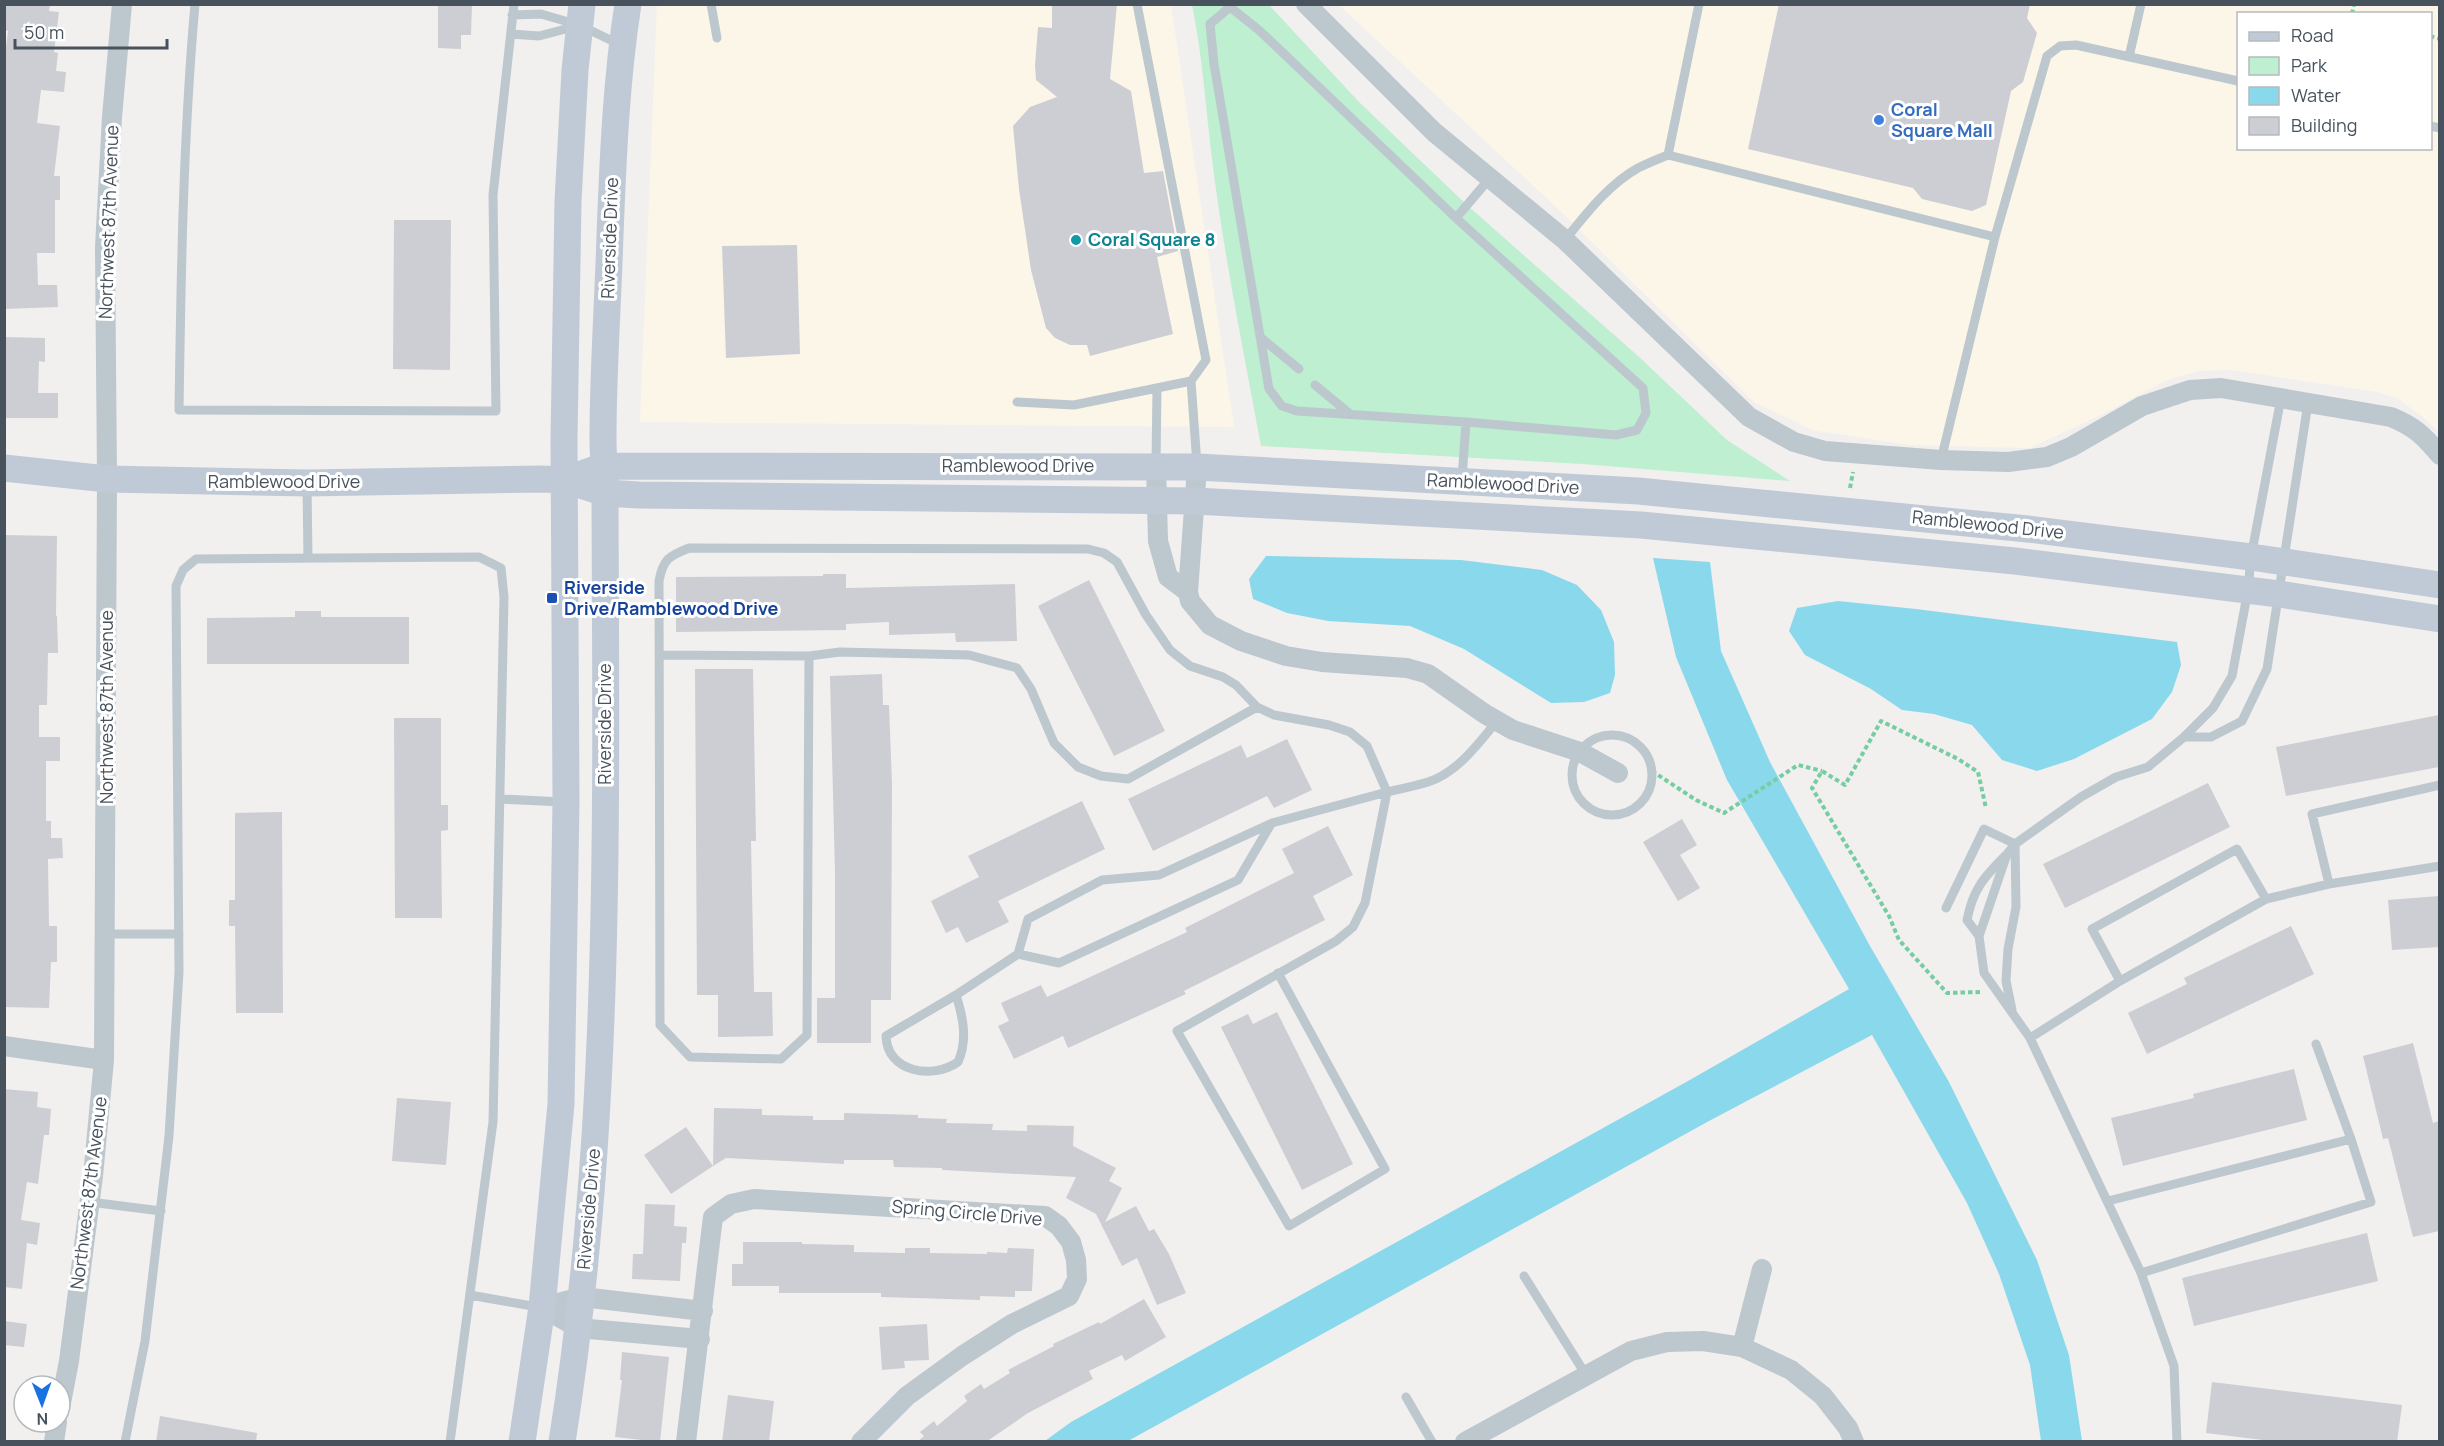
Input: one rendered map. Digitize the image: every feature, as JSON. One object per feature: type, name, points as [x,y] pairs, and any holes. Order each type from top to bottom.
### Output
[{"type":"street","name":"Northwest 87th Avenue","points":[[67,1374],[90,1202],[104,1060],[107,479],[105,247],[112,117],[122,4]]},
{"type":"street","name":"Riverside Drive","points":[[562,1442],[582,1297],[592,1200],[602,1017],[605,493],[603,438],[612,179],[621,46],[628,4]]},
{"type":"street","points":[[1306,4],[1434,132],[1565,240],[1749,417],[1794,442],[1825,451],[1941,460],[2008,462],[2047,457],[2072,447],[2142,406],[2190,390],[2221,388],[2391,417],[2410,424],[2421,433],[2439,455]]},
{"type":"street","name":"Riverside Drive","points":[[522,1442],[542,1307],[561,1104],[566,802],[565,480],[568,201],[580,15]]},
{"type":"street","name":"Ramblewood Drive","points":[[565,480],[604,466],[1156,466],[1638,491],[2028,529],[2283,561],[2439,585]]},
{"type":"street","points":[[1156,466],[1158,542],[1168,577],[1188,592]]},
{"type":"street","points":[[1197,467],[1188,592],[1190,601],[1210,625],[1241,641],[1286,656],[1322,662],[1407,668],[1428,674],[1497,721],[1548,742],[1580,752],[1618,773]]},
{"type":"street","name":"Ramblewood Drive","points":[[4,468],[107,479],[307,483],[565,480],[605,493],[1195,501],[1641,525],[2015,561],[2279,594],[2439,619]]},
{"type":"street","points":[[4,1046],[104,1060]]},
{"type":"street","name":"Spring Circle Drive","points":[[686,1442],[713,1217],[731,1204],[754,1198],[1045,1216],[1059,1226],[1071,1242],[1076,1260],[1077,1279],[1069,1296],[1012,1324],[962,1356],[907,1395],[861,1442]]},
{"type":"street","points":[[1742,1347],[1762,1269]]},
{"type":"street","points":[[542,1307],[582,1297],[703,1311]]},
{"type":"street","points":[[542,1307],[578,1328],[700,1339]]},
{"type":"street","points":[[1465,1442],[1631,1350],[1667,1342],[1703,1341],[1742,1347],[1791,1370],[1823,1396],[1848,1428],[1854,1442]]},
{"type":"lane","points":[[195,4],[187,92],[181,218],[179,410],[496,411],[493,195],[514,4]]},
{"type":"lane","points":[[711,4],[717,38]]},
{"type":"lane","points":[[1137,4],[1206,360],[1191,381],[1197,467]]},
{"type":"lane","points":[[1668,155],[1699,4]]},
{"type":"lane","points":[[2128,57],[2141,4]]},
{"type":"lane","points":[[1230,7],[1260,31],[1456,218],[1643,388],[1646,412],[1637,430],[1616,435],[1297,411],[1282,406],[1269,389],[1260,337],[1214,64],[1210,24],[1230,7]]},
{"type":"lane","points":[[512,15],[580,15],[621,46]]},
{"type":"lane","points":[[511,34],[539,36],[580,15]]},
{"type":"lane","points":[[1941,460],[1995,237],[2047,56],[2060,46],[2076,45],[2237,81]]},
{"type":"lane","points":[[1565,240],[1611,189],[1637,168],[1668,155],[1995,237]]},
{"type":"lane","points":[[1456,218],[1490,178]]},
{"type":"lane","points":[[1260,337],[1299,369]]},
{"type":"lane","points":[[1017,402],[1074,405],[1191,381]]},
{"type":"lane","points":[[1315,385],[1350,414]]},
{"type":"lane","points":[[1156,466],[1157,388]]},
{"type":"lane","points":[[1979,936],[1967,920],[1970,904],[1980,881],[2015,844],[2081,797],[2116,777],[2148,767],[2184,737],[2213,708],[2232,676],[2248,590],[2251,557],[2281,398]]},
{"type":"lane","points":[[2184,737],[2211,737],[2242,721],[2267,669],[2308,403]]},
{"type":"lane","points":[[1462,482],[1466,422]]},
{"type":"lane","points":[[307,483],[308,558]]},
{"type":"lane","points":[[809,656],[807,1035],[781,1059],[690,1057],[660,1025],[659,581],[662,565],[672,555],[689,548],[1088,549],[1104,553],[1117,562],[1146,615],[1170,650],[1190,666],[1223,677],[1236,685],[1257,707],[1274,715],[1329,725],[1350,732],[1367,746],[1387,792],[1365,903],[1353,927],[1335,941],[1177,1031],[1289,1226],[1385,1169],[1278,974]]},
{"type":"lane","points":[[125,1442],[145,1341],[161,1210],[169,1136],[179,972],[176,586],[183,570],[196,559],[479,557],[501,568],[504,597],[493,1122],[450,1442]]},
{"type":"lane","points":[[660,655],[809,656],[840,652],[969,655],[1017,668],[1031,689],[1054,743],[1078,766],[1101,776],[1128,779],[1257,707]]},
{"type":"lane","points":[[956,995],[964,1027],[958,1062],[940,1071],[926,1072],[900,1064],[886,1046],[886,1036],[956,995],[1018,954],[1028,919],[1102,880],[1159,875],[1272,823],[1430,782],[1453,768],[1473,750],[1497,721]]},
{"type":"lane","points":[[1621,736],[1631,740],[1647,756],[1652,771],[1650,789],[1636,807],[1626,813],[1604,814],[1593,810],[1577,795],[1572,773],[1580,752],[1588,743],[1598,738],[1621,736]]},
{"type":"lane","points":[[2329,884],[2312,814],[2439,785]]},
{"type":"lane","points":[[500,799],[566,802]]},
{"type":"lane","points":[[1018,954],[1059,963],[1238,880],[1272,823]]},
{"type":"lane","points":[[1946,908],[1984,829],[2015,844]]},
{"type":"lane","points":[[2012,1012],[2006,981],[2008,949],[2016,907],[2015,844]]},
{"type":"lane","points":[[2120,981],[2092,929],[2237,849],[2266,899]]},
{"type":"lane","points":[[2007,854],[1979,936],[1984,973],[2030,1038],[2141,1273],[2174,1366],[2177,1442]]},
{"type":"lane","points":[[2030,1038],[2120,981],[2266,899],[2329,884],[2439,866]]},
{"type":"lane","points":[[106,934],[179,934]]},
{"type":"lane","points":[[2141,1273],[2371,1202],[2351,1139],[2316,1044]]},
{"type":"lane","points":[[2108,1201],[2351,1139]]},
{"type":"lane","points":[[90,1202],[161,1210]]},
{"type":"lane","points":[[1524,1276],[1586,1375]]},
{"type":"lane","points":[[470,1294],[542,1307]]},
{"type":"lane","points":[[1406,1397],[1432,1442]]},
{"type":"path","points":[[1849,495],[1853,470]]},
{"type":"path","points":[[1652,771],[1696,800],[1724,813],[1797,765],[1822,771],[1845,785],[1881,721],[1958,759],[1978,772],[1986,808]]},
{"type":"path","points":[[1822,771],[1812,788],[1889,916],[1899,940],[1947,993],[1980,992]]},
{"type":"shaded area","points":[[657,5],[1171,5],[1234,427],[640,422]]},
{"type":"shaded area","points":[[1339,5],[2439,5],[2439,432],[2397,398],[2377,392],[2231,370],[2199,371],[2167,380],[2105,413],[2030,448],[1910,445],[1812,430],[1754,402],[1553,204]]},
{"type":"green space","points":[[1192,5],[1269,5],[1359,102],[1468,206],[1638,356],[1727,440],[1790,481],[1583,464],[1261,446],[1223,237]]},
{"type":"water","points":[[1266,556],[1461,560],[1542,570],[1577,585],[1601,610],[1614,642],[1615,675],[1610,693],[1584,702],[1551,703],[1464,649],[1410,626],[1328,621],[1287,613],[1253,599],[1249,579]]},
{"type":"water","points":[[1653,558],[1710,562],[1721,651],[1770,762],[1870,946],[1949,1082],[2037,1260],[2069,1355],[2082,1441],[2041,1441],[2030,1365],[1999,1274],[1967,1203],[1872,1035],[1709,1121],[1128,1441],[1045,1441],[1071,1422],[1688,1081],[1849,989],[1727,780],[1676,657]]},
{"type":"water","points":[[1838,601],[2177,642],[2181,665],[2172,692],[2152,719],[2074,759],[2037,771],[2002,760],[1972,725],[1934,714],[1902,710],[1871,689],[1805,655],[1789,631],[1797,608]]},
{"type":"building","points":[[4,4],[50,4],[49,11],[59,12],[54,52],[58,53],[56,71],[66,72],[64,92],[41,90],[37,123],[60,126],[54,176],[60,176],[60,200],[55,200],[55,253],[37,253],[38,285],[57,285],[58,307],[4,309],[4,63],[8,31],[4,30]]},
{"type":"building","points":[[438,4],[472,4],[471,35],[461,35],[461,49],[438,48]]},
{"type":"building","points":[[1052,4],[1117,4],[1110,79],[1131,91],[1144,173],[1163,171],[1178,251],[1157,257],[1173,334],[1090,356],[1087,345],[1070,345],[1055,338],[1046,328],[1031,270],[1019,189],[1013,126],[1030,107],[1057,97],[1036,80],[1035,65],[1038,27],[1052,28]]},
{"type":"building","name":"Coral Square Mall","points":[[1779,4],[2030,4],[2027,18],[2037,33],[2023,82],[2011,91],[1986,205],[1972,211],[1922,199],[1913,188],[1748,149]]},
{"type":"building","points":[[394,220],[451,220],[450,370],[393,369]]},
{"type":"building","points":[[797,245],[800,354],[726,358],[722,246]]},
{"type":"building","points":[[4,337],[45,338],[45,362],[39,361],[38,393],[58,393],[58,418],[4,418]]},
{"type":"building","points":[[4,535],[57,536],[58,653],[48,653],[47,705],[39,705],[39,737],[60,737],[60,761],[46,761],[46,821],[51,821],[51,838],[62,838],[63,858],[48,859],[49,926],[57,926],[57,962],[51,962],[49,1008],[4,1007]]},
{"type":"building","points":[[823,574],[846,574],[846,588],[1015,584],[1017,641],[956,642],[955,633],[889,635],[889,622],[846,624],[846,630],[676,632],[676,577],[823,576]]},
{"type":"building","points":[[1089,580],[1165,731],[1114,756],[1038,606]]},
{"type":"building","points":[[295,611],[321,611],[321,617],[409,617],[409,664],[207,664],[207,618],[295,617]]},
{"type":"building","points":[[695,669],[753,669],[756,841],[751,841],[754,992],[772,992],[773,1036],[718,1037],[718,995],[697,995]]},
{"type":"building","points":[[882,674],[883,705],[889,705],[892,784],[891,1000],[871,1000],[871,1043],[817,1043],[817,998],[835,998],[835,872],[830,676]]},
{"type":"building","points":[[2439,715],[2439,767],[2286,796],[2276,747]]},
{"type":"building","points":[[394,718],[441,718],[441,805],[448,805],[448,830],[441,831],[442,918],[395,918]]},
{"type":"building","points":[[1287,739],[1312,790],[1274,808],[1267,796],[1153,851],[1128,799],[1241,745],[1247,758]]},
{"type":"building","points":[[2208,783],[2230,827],[2065,908],[2043,864]]},
{"type":"building","points":[[1082,801],[1105,849],[998,901],[1009,922],[966,943],[958,927],[946,933],[931,901],[979,877],[968,856]]},
{"type":"building","points":[[282,812],[283,1013],[236,1013],[235,926],[229,926],[229,900],[235,900],[235,813]]},
{"type":"building","points":[[1682,819],[1697,845],[1680,855],[1700,888],[1678,901],[1643,842]]},
{"type":"building","points":[[1328,826],[1353,875],[1313,896],[1325,920],[1184,991],[1186,994],[1068,1048],[1063,1036],[1014,1059],[998,1026],[1009,1021],[1001,1003],[1041,985],[1047,997],[1187,932],[1185,928],[1294,873],[1282,849]]},
{"type":"building","points":[[2439,896],[2439,947],[2392,950],[2388,900]]},
{"type":"building","points":[[2291,926],[2314,974],[2147,1054],[2128,1013],[2187,984],[2184,978]]},
{"type":"building","points":[[1277,1012],[1353,1164],[1302,1190],[1221,1027],[1248,1014],[1253,1024]]},
{"type":"building","points":[[2413,1043],[2433,1123],[2439,1121],[2439,1231],[2413,1237],[2388,1138],[2383,1139],[2363,1056]]},
{"type":"building","points":[[2294,1069],[2307,1120],[2123,1166],[2111,1118],[2194,1098],[2193,1094]]},
{"type":"building","points":[[4,1089],[38,1092],[37,1107],[51,1109],[49,1135],[44,1135],[38,1184],[27,1182],[21,1220],[40,1223],[37,1245],[27,1243],[22,1289],[4,1287]]},
{"type":"building","points":[[397,1098],[451,1102],[446,1165],[392,1161]]},
{"type":"building","points":[[714,1108],[762,1109],[762,1115],[813,1116],[813,1120],[844,1120],[844,1113],[918,1115],[918,1118],[947,1119],[946,1123],[993,1124],[992,1130],[1027,1131],[1027,1125],[1074,1126],[1073,1146],[1116,1168],[1109,1181],[1122,1188],[1105,1222],[1136,1206],[1149,1231],[1154,1229],[1169,1254],[1186,1293],[1157,1305],[1137,1258],[1122,1266],[1096,1214],[1066,1198],[1076,1177],[894,1167],[893,1160],[844,1160],[844,1164],[726,1158],[713,1166]]},
{"type":"building","points":[[686,1127],[713,1166],[671,1194],[644,1155]]},
{"type":"building","points":[[645,1204],[675,1205],[674,1226],[687,1227],[686,1243],[682,1243],[680,1281],[632,1279],[633,1254],[643,1254]]},
{"type":"building","points":[[2367,1233],[2378,1281],[2194,1326],[2182,1278]]},
{"type":"building","points":[[743,1242],[854,1245],[854,1252],[905,1253],[905,1248],[930,1248],[930,1253],[987,1254],[987,1252],[1007,1253],[1008,1248],[1034,1249],[1032,1291],[1015,1291],[1015,1297],[980,1296],[980,1300],[881,1297],[881,1293],[779,1293],[779,1286],[732,1286],[732,1264],[743,1264]]},
{"type":"building","points":[[1144,1299],[1166,1337],[1125,1361],[1122,1355],[1089,1371],[1093,1379],[1028,1413],[986,1442],[917,1442],[924,1436],[920,1432],[934,1421],[937,1426],[967,1401],[964,1396],[981,1384],[984,1389],[1010,1373],[1008,1370],[1054,1346],[1053,1344],[1099,1322],[1100,1324]]},
{"type":"building","points":[[4,1321],[27,1324],[24,1347],[4,1345]]},
{"type":"building","points":[[927,1324],[929,1360],[904,1361],[905,1368],[882,1370],[879,1327]]},
{"type":"building","points":[[622,1352],[669,1357],[660,1442],[615,1437],[622,1380],[620,1380]]},
{"type":"building","points":[[2212,1382],[2402,1405],[2397,1442],[2279,1442],[2206,1433]]},
{"type":"building","points":[[728,1395],[774,1401],[769,1442],[722,1442]]},
{"type":"building","points":[[160,1416],[257,1433],[256,1442],[156,1442]]},
{"type":"place","name":"Coral Square Mall","points":[[1879,120]]},
{"type":"place","name":"Coral Square 8","points":[[1076,240]]},
{"type":"place","name":"Riverside Drive/Ramblewood Drive","points":[[552,598]]}]
